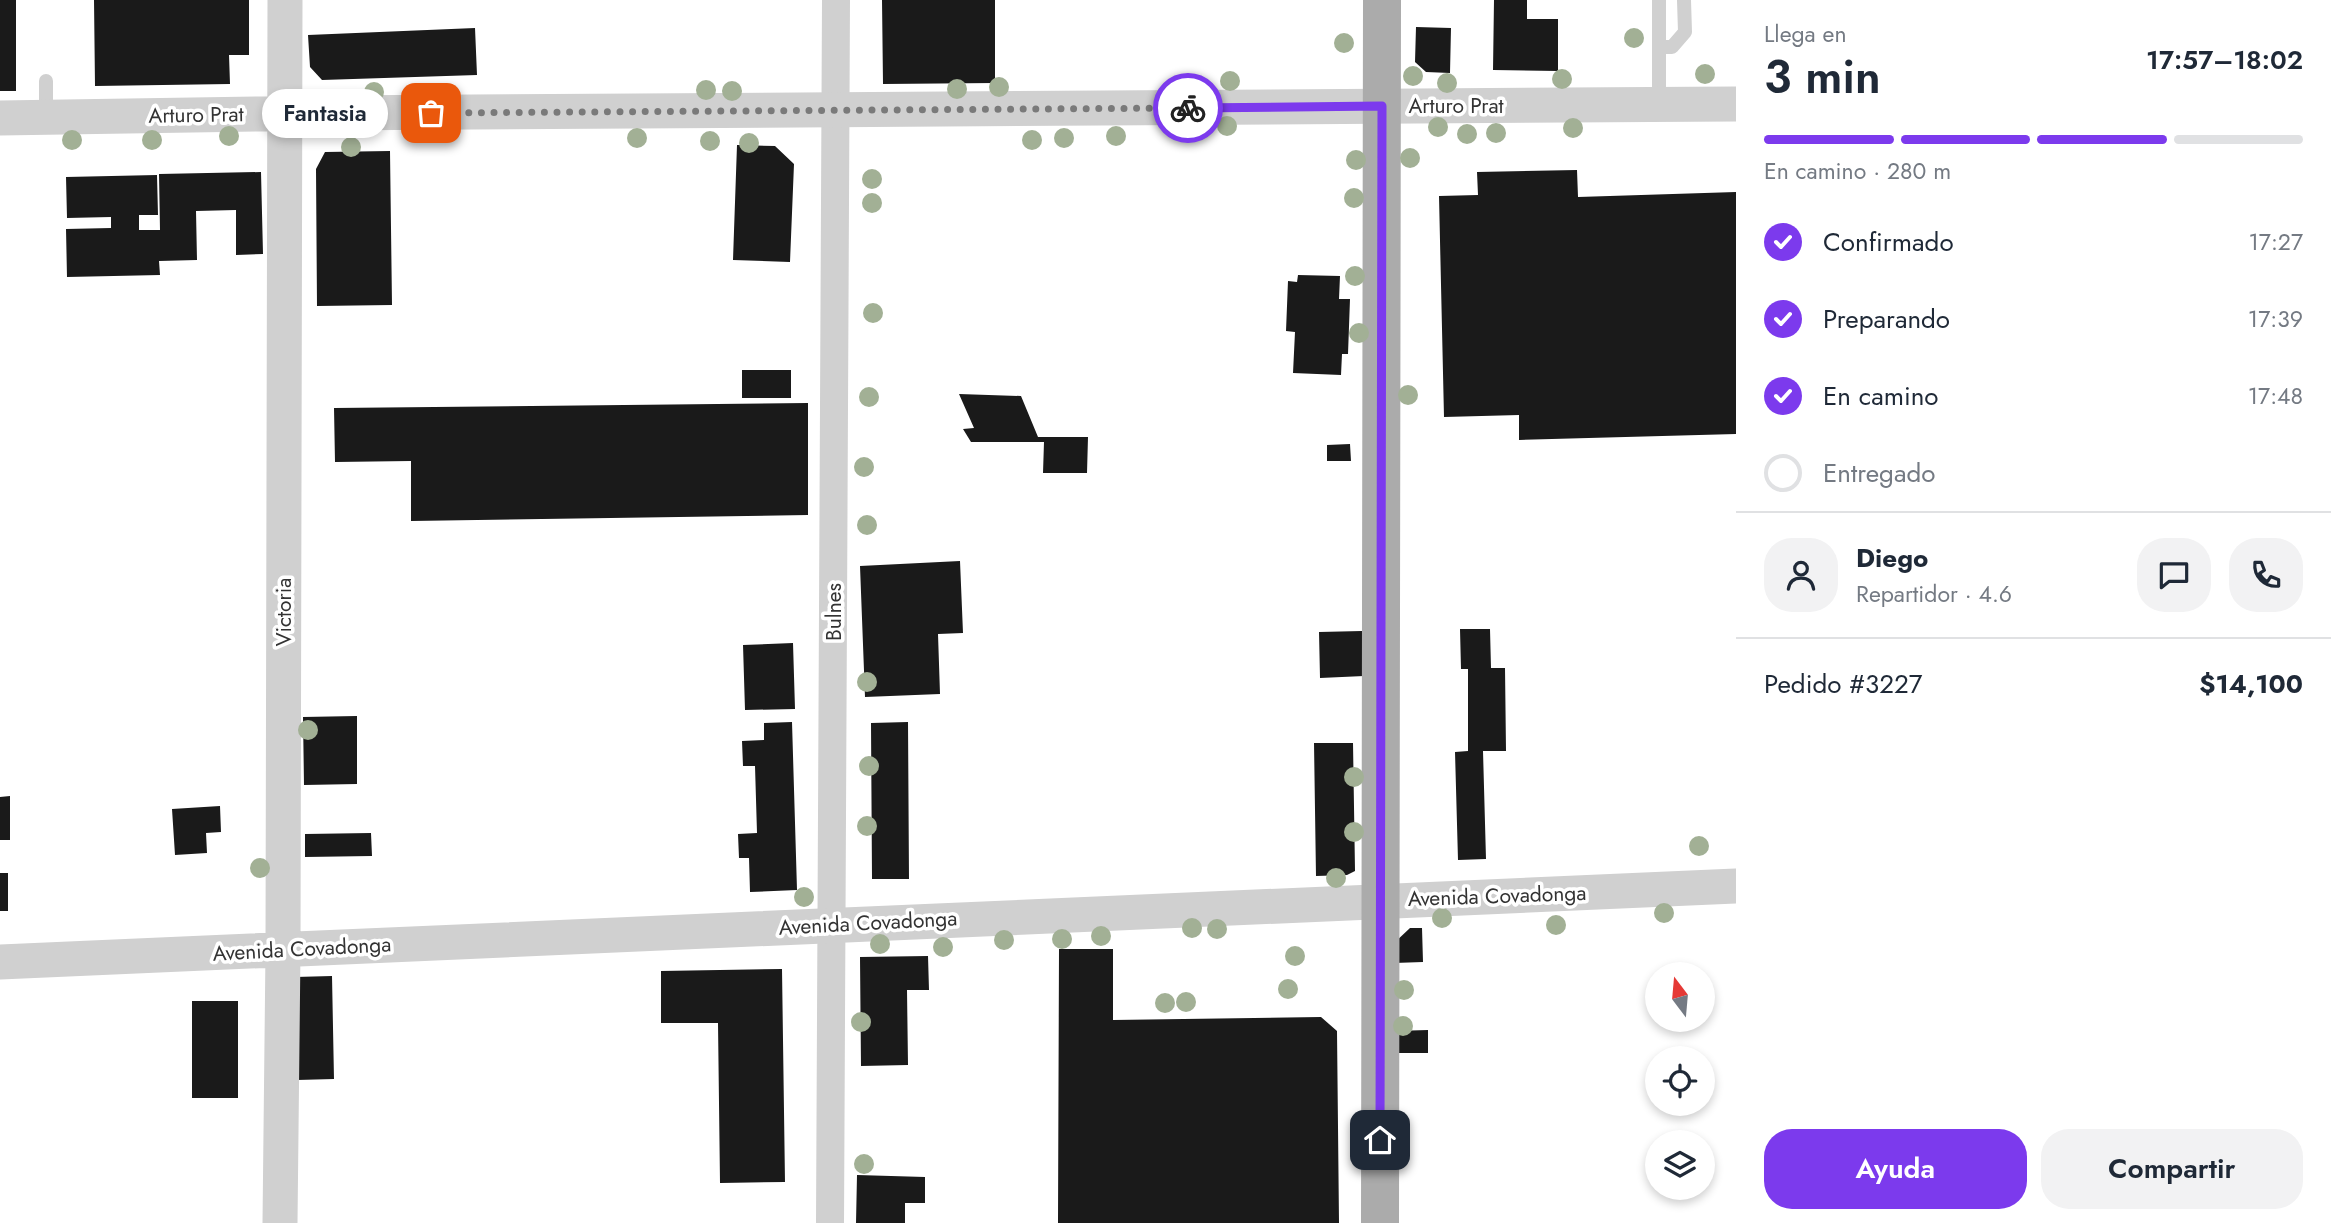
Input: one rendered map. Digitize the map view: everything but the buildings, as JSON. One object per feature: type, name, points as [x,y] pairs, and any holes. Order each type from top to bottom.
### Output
[{"type":"main road","points":[[1380,1223],[1382,0]]},
{"type":"street","name":"Victoria","points":[[280,1223],[284,950],[285,0]]},
{"type":"street","name":"Bulnes","points":[[831,1223],[836,0]]},
{"type":"street","name":"Arturo Prat","points":[[0,118],[1736,104]]},
{"type":"street","name":"Avenida Covadonga","points":[[0,962],[1736,886]]},
{"type":"lane","points":[[1659,0],[1659,105]]},
{"type":"lane","points":[[1659,47],[1672,47],[1685,32],[1684,0]]},
{"type":"lane","points":[[46,81],[46,118]]},
{"type":"way so far","points":[[431,113],[1188,108]]},
{"type":"place","name":"Fantasia","points":[[431,113]]},
{"type":"route","points":[[1188,108],[1382,106],[1380,1140]]}]
